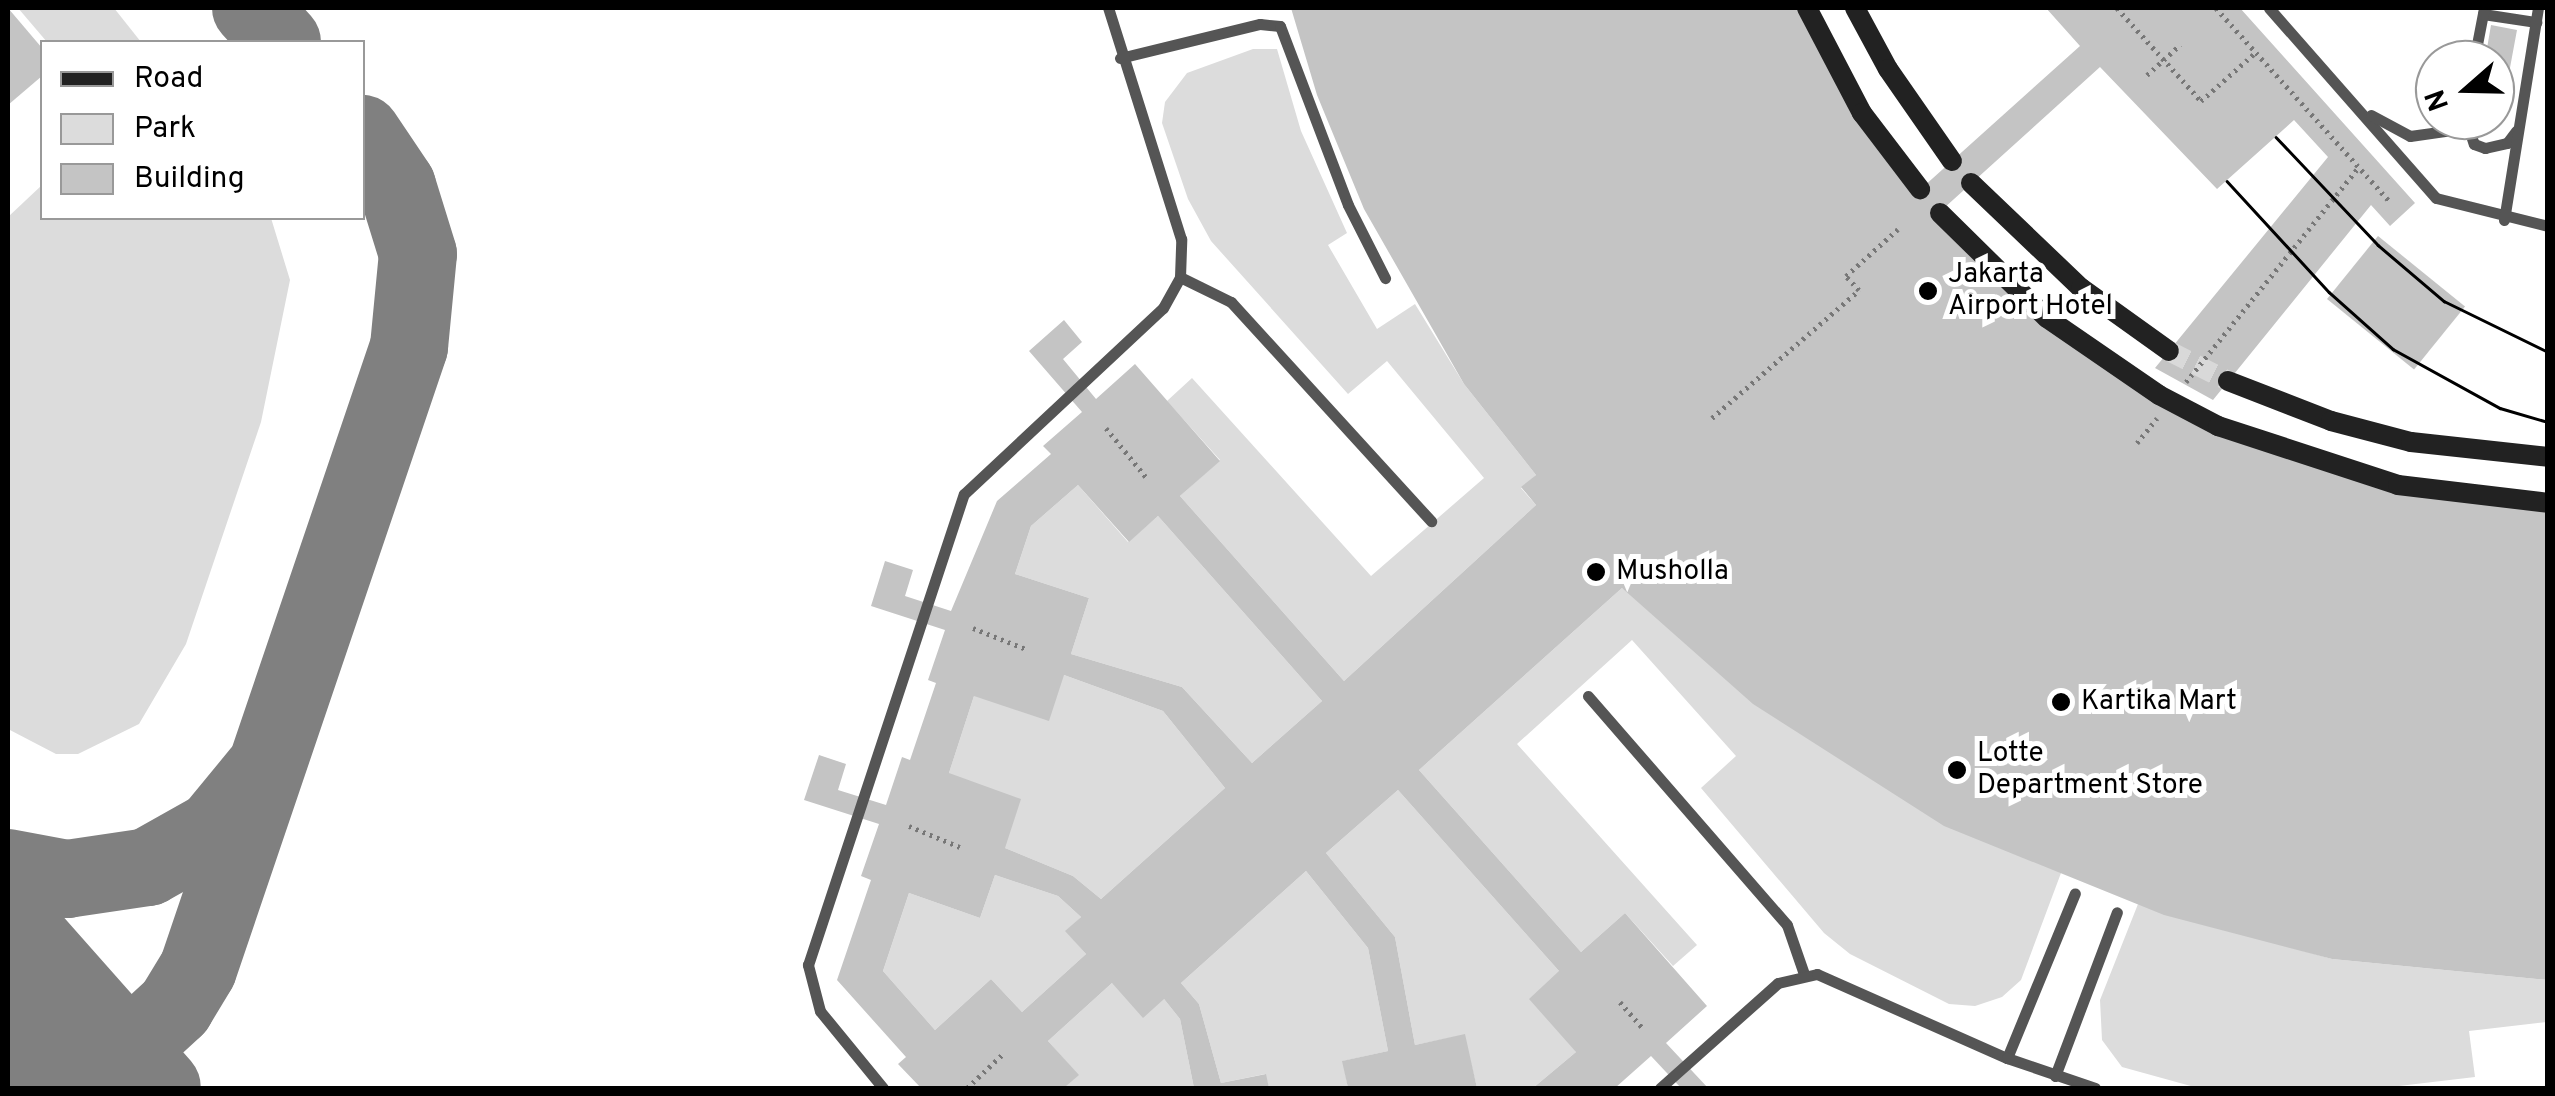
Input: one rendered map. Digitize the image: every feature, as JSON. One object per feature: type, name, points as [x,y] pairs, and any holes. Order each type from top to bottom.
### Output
[{"type":"street","points":[[1807,8],[1862,113],[1920,189]]},
{"type":"street","points":[[1855,8],[1888,69],[1952,160]]},
{"type":"street","points":[[1972,183],[2080,288],[2169,351]]},
{"type":"street","points":[[1940,213],[2047,318],[2158,395],[2218,426],[2398,485],[2548,504]]},
{"type":"street","points":[[2228,381],[2331,420],[2411,442],[2548,456]]},
{"type":"lane","points":[[883,1088],[820,1011],[808,964],[957,512],[978,476],[1163,308],[1180,277],[1181,239],[1120,58],[1108,8]]},
{"type":"lane","points":[[2269,8],[2436,198],[2504,220],[2548,226]]},
{"type":"lane","points":[[2504,220],[2538,8]]},
{"type":"lane","points":[[2478,40],[2483,11],[2536,22]]},
{"type":"lane","points":[[1120,58],[1260,24],[1280,26],[1348,204],[1385,278]]},
{"type":"lane","points":[[2357,104],[2410,136],[2415,135]]},
{"type":"lane","points":[[2515,132],[2520,125]]},
{"type":"lane","points":[[2475,140],[2485,148],[2510,140]]},
{"type":"lane","points":[[1180,277],[1231,302],[1431,521]]},
{"type":"lane","points":[[1588,696],[1787,925],[1804,974]]},
{"type":"lane","points":[[2006,1058],[2075,893]]},
{"type":"lane","points":[[2055,1076],[2117,912]]},
{"type":"lane","points":[[1660,1088],[1766,992],[1804,974],[1845,982],[2006,1058],[2095,1088]]},
{"type":"path","points":[[2118,8],[2201,101],[2256,52]]},
{"type":"path","points":[[2216,8],[2391,203]]},
{"type":"path","points":[[2147,75],[2180,45]]},
{"type":"path","points":[[2174,397],[2359,167]]},
{"type":"path","points":[[1712,418],[1859,290],[1846,276],[1898,229]]},
{"type":"path","points":[[2137,443],[2162,412]]},
{"type":"path","points":[[1106,428],[1146,477]]},
{"type":"path","points":[[973,628],[1026,649]]},
{"type":"path","points":[[909,826],[960,846]]},
{"type":"path","points":[[1620,1002],[1642,1027]]},
{"type":"path","points":[[967,1088],[1002,1054]]},
{"type":"green space","points":[[18,8],[114,8],[139,40],[45,40]]},
{"type":"green space","points":[[1253,49],[1277,49],[1301,131],[1347,233],[1328,245],[1377,329],[1415,304],[1464,384],[1536,475],[1521,488],[1536,505],[1344,681],[1180,496],[1220,460],[1167,401],[1192,378],[1371,576],[1484,478],[1387,361],[1348,394],[1211,241],[1188,199],[1162,123],[1165,102],[1187,73]]},
{"type":"green space","points":[[40,187],[40,220],[272,220],[290,280],[261,422],[186,644],[139,724],[78,754],[56,754],[8,729],[8,217]]},
{"type":"green space","points":[[1078,485],[1128,542],[1158,516],[1322,701],[1252,763],[1182,687],[1071,654],[1089,598],[1015,574],[1031,526]]},
{"type":"green space","points":[[1622,588],[2061,873],[2021,980],[2002,997],[1975,1006],[1949,1004],[1850,954],[1824,933],[1701,788],[1736,756],[1632,640],[1517,744],[1697,945],[1673,966],[1625,913],[1581,952],[1419,770]]},
{"type":"green space","points":[[1064,675],[1163,711],[1225,788],[1101,899],[1073,876],[1005,848],[949,773],[974,696]]},
{"type":"green space","points":[[1398,790],[1559,971],[1576,1052],[1533,1088],[1477,1088],[1464,1035],[1415,1045],[1395,937],[1326,853]]},
{"type":"green space","points":[[1306,871],[1368,948],[1388,1051],[1343,1061],[1348,1088],[1269,1088],[1265,1074],[1221,1083],[1199,1004],[1181,983]]},
{"type":"green space","points":[[995,875],[1058,896],[1081,917],[1066,931],[1086,954],[1022,1012],[991,979],[935,1030],[883,971],[909,893],[980,918]]},
{"type":"green space","points":[[2138,904],[2332,959],[2547,980],[2547,1022],[2469,1031],[2475,1077],[2382,1088],[2198,1088],[2122,1067],[2102,1040],[2100,1000]]},
{"type":"green space","points":[[1112,983],[1164,999],[1180,1019],[1194,1088],[1064,1088],[1078,1075],[1048,1041]]},
{"type":"building","points":[[8,8],[40,46],[40,78],[8,105]]},
{"type":"building","points":[[1291,8],[1799,8],[1913,196],[2080,46],[2046,8],[2240,8],[2415,203],[2390,226],[2371,205],[2213,400],[2155,368],[2328,157],[2294,120],[2217,189],[2100,67],[1933,218],[2041,323],[2210,431],[2396,492],[2548,510],[2548,980],[2332,959],[2164,915],[1944,826],[1753,704],[1622,588],[1419,770],[1581,952],[1625,913],[1707,1006],[1666,1043],[1708,1088],[1681,1088],[1651,1056],[1615,1088],[1533,1088],[1576,1052],[1529,999],[1559,971],[1398,790],[1326,853],[1395,937],[1415,1045],[1465,1034],[1477,1088],[1348,1088],[1342,1061],[1388,1051],[1368,948],[1306,871],[1181,983],[1199,1004],[1221,1083],[1266,1074],[1269,1088],[1194,1088],[1180,1019],[1164,999],[1143,1018],[1112,983],[1048,1041],[1079,1075],[1064,1088],[921,1088],[898,1064],[906,1057],[837,980],[871,880],[861,876],[879,824],[804,800],[819,755],[846,764],[838,790],[886,805],[902,757],[910,760],[936,683],[928,680],[945,630],[871,606],[885,561],[913,570],[905,596],[951,611],[997,501],[1051,454],[1043,446],[1082,412],[1029,351],[1064,320],[1082,342],[1063,359],[1096,399],[1135,364],[1220,461],[1180,496],[1344,681],[1536,505],[1521,487],[1536,475],[1464,384],[1364,209],[1317,95]],"holes":[[[1078,485],[1129,542],[1158,516],[1322,701],[1252,763],[1182,687],[1071,654],[1089,598],[1015,574],[1031,526]],[[1064,675],[1163,711],[1225,788],[1101,899],[1073,876],[1005,848],[1021,799],[949,773],[974,696],[1049,721]],[[995,875],[1058,896],[1081,917],[1065,931],[1086,954],[1022,1012],[991,979],[935,1030],[883,971],[909,893],[980,918]]]},
{"type":"building","points":[[2491,25],[2517,30],[2515,41],[2488,40]]},
{"type":"building","points":[[2378,236],[2465,306],[2414,369],[2327,299]]},
{"type":"taxiway","points":[[251,8],[280,40]]},
{"type":"taxiway","points":[[87,1088],[175,1007],[198,969],[409,347],[418,254],[397,186],[365,138]]},
{"type":"taxiway","points":[[8,868],[67,879],[148,867],[214,830],[261,773]]},
{"type":"taxiway","points":[[8,913],[162,1087]]},
{"type":"taxiway","points":[[15,929],[39,1014],[32,1088]]},
{"type":"tunnel","points":[[2169,351],[2228,381]]},
{"type":"tram line","points":[[2276,137],[2378,245],[2444,301],[2548,352]]},
{"type":"tram line","points":[[2227,181],[2329,292],[2393,349],[2500,408],[2548,422]]},
{"type":"place","name":"Jakarta Airport Hotel","points":[[1928,291]]},
{"type":"place","name":"Musholla","points":[[1596,572]]},
{"type":"place","name":"Kartika Mart","points":[[2061,702]]},
{"type":"place","name":"Lotte Department Store","points":[[1957,770]]}]
